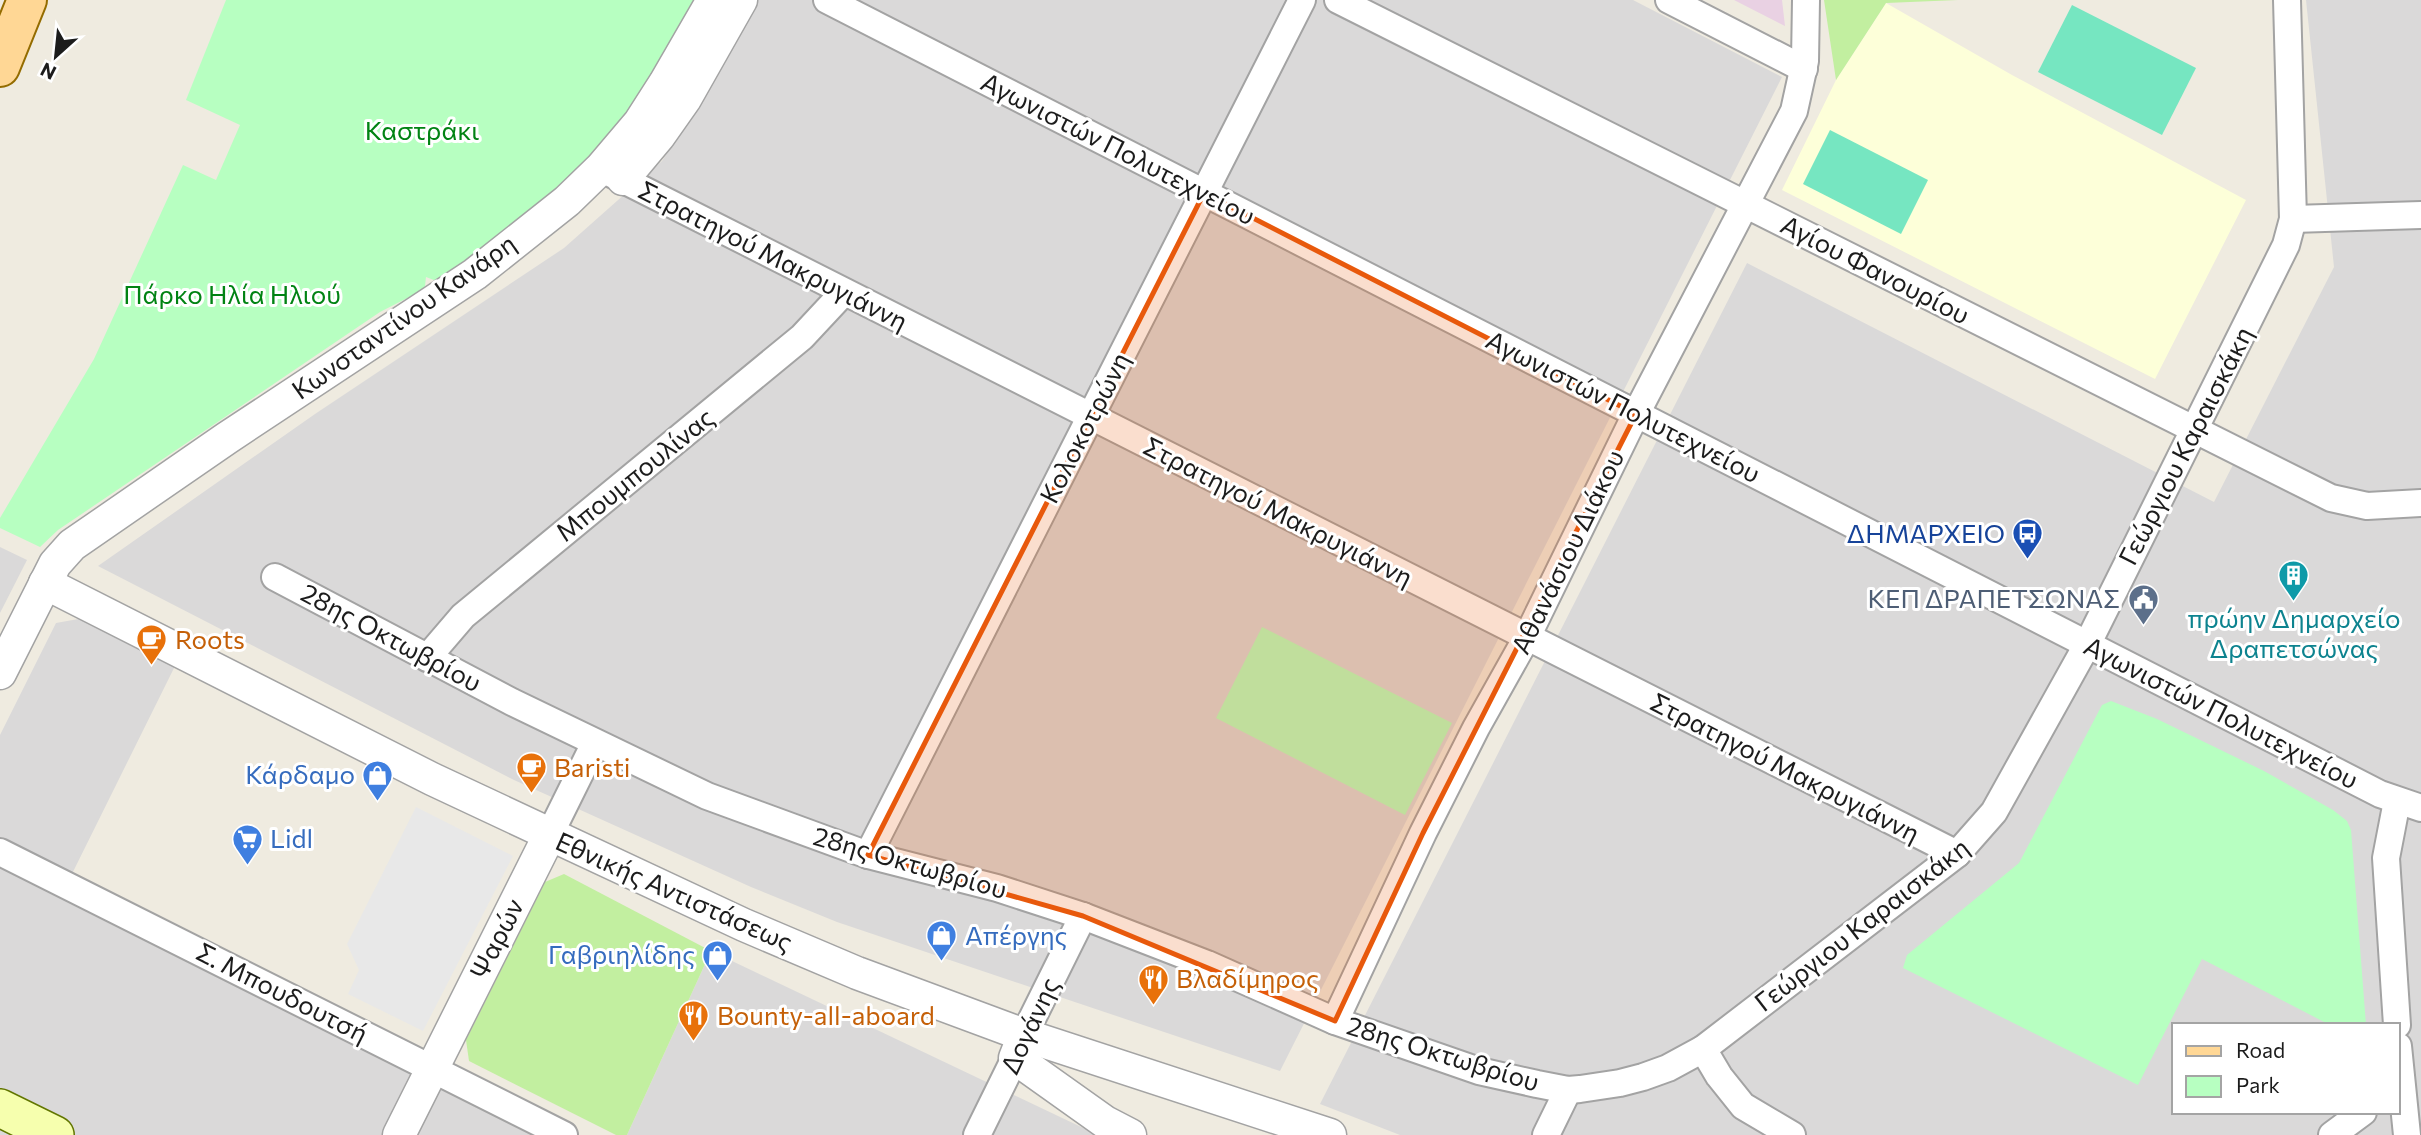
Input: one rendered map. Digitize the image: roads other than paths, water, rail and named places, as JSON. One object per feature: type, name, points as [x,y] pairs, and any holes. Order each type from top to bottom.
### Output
[{"type":"main road","points":[[0,67],[27,0]]},
{"type":"main road","points":[[0,1108],[55,1135]]},
{"type":"street","name":"Κωνσταντίνου Κανάρη","points":[[612,174],[713,0]]},
{"type":"street","name":"Κωνσταντίνου Κανάρη","points":[[0,673],[55,564],[72,545],[227,438],[475,274],[567,201],[612,174],[659,136],[685,99],[741,0]]},
{"type":"street","name":"Αγωνιστών Πολυτεχνείου","points":[[827,0],[2087,645],[2409,805]]},
{"type":"street","name":"Κολοκοτρώνη","points":[[868,855],[1302,0]]},
{"type":"street","name":"Αγίου Φανουρίου","points":[[1338,0],[2331,498],[2367,506],[2421,503]]},
{"type":"street","points":[[1669,0],[1804,69]]},
{"type":"street","name":"Αθανάσιου Διάκου","points":[[1335,1021],[1423,833],[1476,728],[1527,637],[1636,414],[1794,110],[1804,69],[1807,39],[1806,0]]},
{"type":"street","name":"Γεώργιου Καραισκάκη","points":[[1568,1090],[1643,1077],[1668,1068],[1703,1049],[1957,854],[1994,812],[2087,645],[2286,246],[2293,219],[2287,0]]},
{"type":"street","name":"Στρατηγού Μακρυγιάννη","points":[[612,174],[1957,854]]},
{"type":"street","points":[[2293,219],[2421,215]]},
{"type":"street","name":"Μπουμπουλίνας","points":[[427,659],[463,616],[802,337],[844,292]]},
{"type":"street","name":"28ης Οκτωβρίου","points":[[275,577],[427,659],[707,796],[868,855],[997,888],[1083,916],[1207,964],[1335,1021],[1479,1071],[1568,1090]]},
{"type":"street","name":"Εθνικής Αντιστάσεως","points":[[45,583],[549,836],[1020,1046],[1330,1135]]},
{"type":"street","name":"Ψαρών","points":[[399,1135],[595,743]]},
{"type":"street","points":[[2397,1023],[2386,858],[2409,805]]},
{"type":"street","name":"Σ. Μπουδουτσή","points":[[0,852],[564,1135]]},
{"type":"street","name":"Δογάνης","points":[[977,1135],[1083,916]]},
{"type":"street","points":[[1020,1046],[1105,1122],[1130,1135]]},
{"type":"street","points":[[1703,1049],[1719,1076],[1743,1106],[1792,1135]]},
{"type":"street","points":[[2400,1086],[2407,1135]]},
{"type":"street","points":[[1546,1135],[1568,1090]]},
{"type":"street","points":[[2332,1135],[2360,1114]]},
{"type":"place","name":"ΔΗΜΑΡΧΕΙΟ","points":[[2028,561]]},
{"type":"place","name":"πρώην Δημαρχείο Δραπετσώνας","points":[[2294,603]]},
{"type":"place","name":"ΚΕΠ ΔΡΑΠΕΤΣΩΝΑΣ","points":[[2143,626]]},
{"type":"place","name":"Roots","points":[[152,667]]},
{"type":"place","name":"Baristi","points":[[531,795]]},
{"type":"place","name":"Κάρδαμο","points":[[378,802]]},
{"type":"place","name":"Lidl","points":[[247,866]]},
{"type":"place","name":"Απέργης","points":[[942,963]]},
{"type":"place","name":"Γαβριηλίδης","points":[[718,982]]},
{"type":"place","name":"Βλαδίμηρος","points":[[1153,1006]]},
{"type":"place","name":"Bounty-all-aboard","points":[[694,1043]]},
{"type":"park label","name":"Καστράκι","points":[[422,131]]},
{"type":"park label","name":"Πάρκο Ηλία Ηλιού","points":[[232,295]]}]
